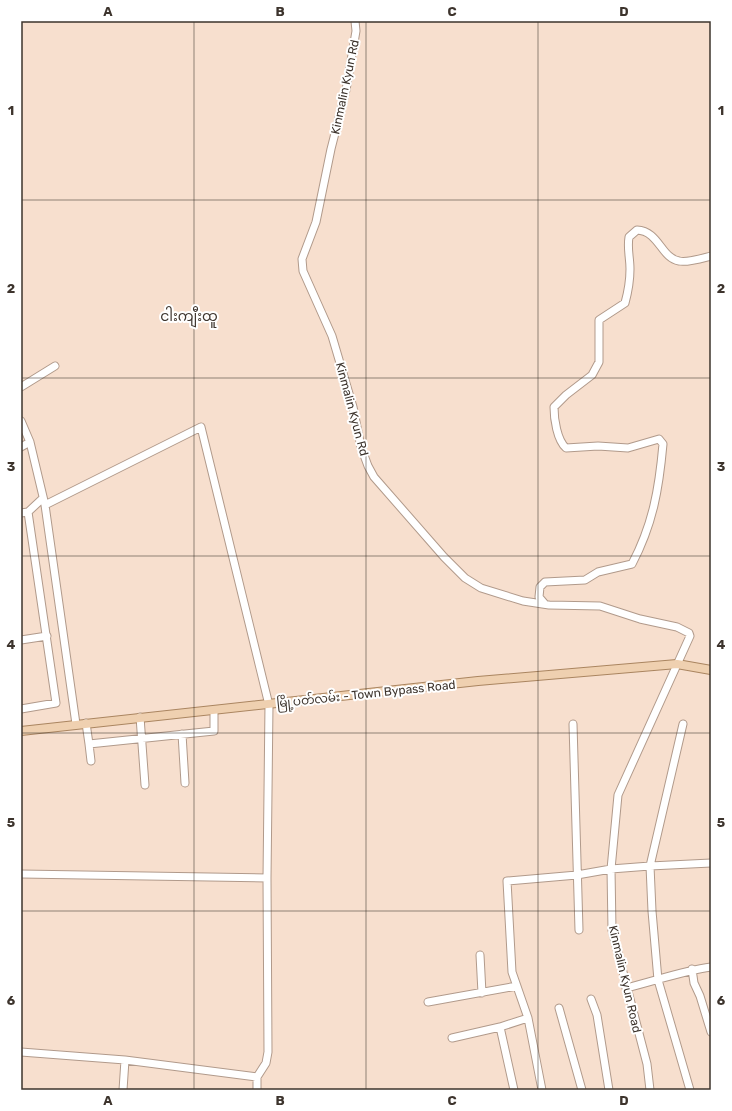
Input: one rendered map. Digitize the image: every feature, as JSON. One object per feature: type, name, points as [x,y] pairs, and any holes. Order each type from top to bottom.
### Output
[{"type":"main road","name":"မြို့ပတ်လမ်း - Town Bypass Road","points":[[21,731],[478,681],[677,664],[711,670]]},
{"type":"street","name":"Kinmalin Kyun Rd","points":[[355,21],[356,31],[346,90],[331,149],[316,222],[302,259],[303,271],[332,336],[353,407],[361,447],[368,466],[374,477],[444,557],[465,578],[481,588],[523,601],[544,604],[600,606],[640,619],[678,627],[689,633],[690,636],[677,664]]},
{"type":"street","points":[[544,604],[539,597],[540,587],[545,582],[586,580],[598,572],[632,564],[649,528],[656,503],[663,444],[659,439],[628,448],[598,446],[566,448],[563,446],[555,422],[554,407],[566,395],[592,375],[599,362],[599,320],[625,303],[630,268],[627,248],[629,237],[637,230],[644,230],[655,239],[670,257],[680,262],[711,256]]},
{"type":"street","points":[[21,387],[55,366]]},
{"type":"street","points":[[21,421],[30,442],[44,502],[76,724]]},
{"type":"street","points":[[21,709],[56,703],[47,636],[24,512],[201,427],[269,705],[267,878],[268,1052],[266,1063],[257,1077],[257,1090]]},
{"type":"street","points":[[21,447],[30,442]]},
{"type":"street","points":[[21,640],[47,636]]},
{"type":"street","name":"Kinmalin Kyun Road","points":[[650,1090],[647,1064],[612,930],[611,869],[618,795],[677,664]]},
{"type":"street","points":[[89,744],[214,731],[214,710]]},
{"type":"street","points":[[140,717],[144,785]]},
{"type":"street","points":[[86,723],[91,761]]},
{"type":"street","points":[[573,724],[579,930]]},
{"type":"street","points":[[682,724],[650,866],[658,980],[690,1090]]},
{"type":"street","points":[[182,734],[186,783]]},
{"type":"street","points":[[542,1090],[528,1018],[512,972],[507,881],[577,875],[611,869],[711,863]]},
{"type":"street","points":[[21,874],[267,878]]},
{"type":"street","points":[[480,955],[482,993]]},
{"type":"street","points":[[626,988],[692,969],[711,967]]},
{"type":"street","points":[[692,969],[694,983],[700,996],[711,1032]]},
{"type":"street","points":[[428,1002],[517,986]]},
{"type":"street","points":[[591,999],[597,1015],[609,1090]]},
{"type":"street","points":[[559,1008],[582,1090]]},
{"type":"street","points":[[452,1038],[500,1027],[528,1018]]},
{"type":"street","points":[[500,1027],[514,1090]]},
{"type":"street","points":[[21,1052],[125,1060],[257,1077]]},
{"type":"street","points":[[123,1090],[125,1060]]},
{"type":"district","name":"ငါးကျီးထူ","points":[[189,316]]}]
